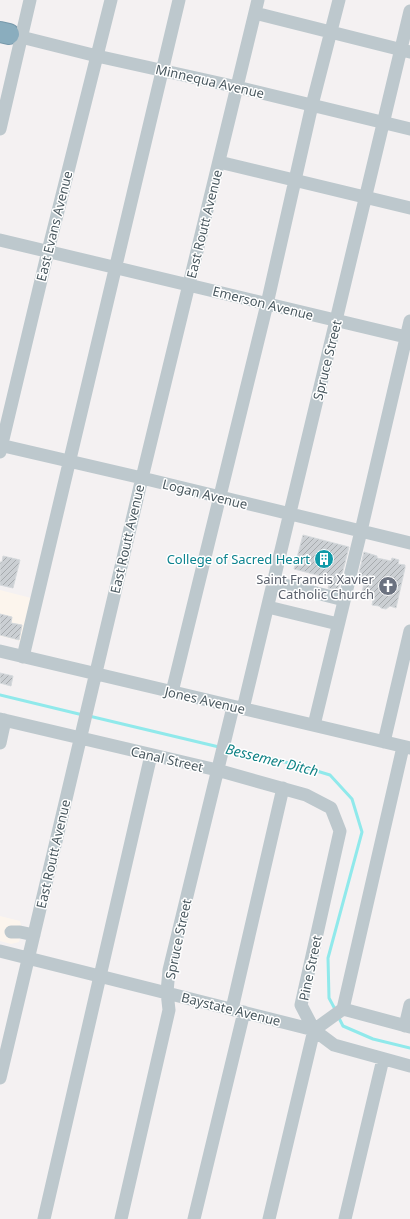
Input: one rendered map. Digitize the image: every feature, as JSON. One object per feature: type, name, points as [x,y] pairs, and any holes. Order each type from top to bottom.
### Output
[{"type":"street","points":[[0,129],[10,34],[30,0]]},
{"type":"street","name":"East Evans Avenue","points":[[0,448],[110,0]]},
{"type":"street","points":[[23,657],[180,0]]},
{"type":"street","name":"East Routt Avenue","points":[[0,1078],[142,478],[258,0]]},
{"type":"street","points":[[172,692],[221,497],[296,181],[312,105],[339,0]]},
{"type":"street","name":"Spruce Street","points":[[121,1219],[169,1010],[167,992],[169,970],[217,770],[238,708],[268,607],[384,123],[406,51],[410,11]]},
{"type":"street","points":[[255,13],[406,51]]},
{"type":"street","name":"Minnequa Avenue","points":[[10,34],[97,56],[237,87],[410,129]]},
{"type":"street","points":[[219,162],[410,208]]},
{"type":"street","name":"Emerson Avenue","points":[[0,240],[408,338]]},
{"type":"street","points":[[314,725],[408,338],[410,321]]},
{"type":"street","name":"Logan Avenue","points":[[0,448],[69,461],[410,543]]},
{"type":"street","points":[[273,582],[344,600]]},
{"type":"street","points":[[268,607],[338,624]]},
{"type":"street","points":[[384,742],[410,631]]},
{"type":"street","name":"Jones Avenue","points":[[0,651],[406,747]]},
{"type":"street","points":[[0,743],[3,720]]},
{"type":"street","name":"Canal Street","points":[[3,720],[217,770],[306,794],[331,808]]},
{"type":"street","points":[[269,1219],[314,1030],[343,1009],[406,747]]},
{"type":"street","points":[[44,1219],[151,755]]},
{"type":"street","points":[[194,1219],[283,788]]},
{"type":"street","name":"Pine Street","points":[[314,1030],[301,1005],[340,831],[331,808]]},
{"type":"street","points":[[11,932],[34,935]]},
{"type":"street","name":"Baystate Avenue","points":[[0,951],[314,1030]]},
{"type":"street","points":[[343,1009],[408,1026],[410,1005]]},
{"type":"street","points":[[314,1030],[334,1045],[410,1066]]},
{"type":"street","points":[[345,1219],[383,1059]]},
{"type":"shaded area","points":[[0,590],[35,599],[24,642],[0,636]]},
{"type":"shaded area","points":[[0,916],[20,921],[22,929],[19,942],[11,944],[0,941]]},
{"type":"building","name":"College of Sacred Heart","points":[[303,535],[349,547],[338,590],[328,588],[330,581],[320,579],[321,576],[294,569]]},
{"type":"building","name":"Saint Francis Xavier Catholic Church","points":[[364,552],[377,556],[377,558],[391,561],[392,558],[399,560],[398,564],[405,565],[396,608],[390,606],[386,609],[381,608],[379,606],[372,605],[373,600],[361,597],[365,579],[358,577]]},
{"type":"building","points":[[3,556],[20,560],[13,588],[0,585],[0,562],[2,562]]},
{"type":"building","points":[[0,614],[12,617],[11,623],[22,625],[19,640],[0,635]]},
{"type":"building","points":[[0,673],[13,676],[11,686],[0,683]]},
{"type":"waterway","name":"Bessemer Ditch","points":[[0,695],[83,715]]},
{"type":"waterway","name":"Bessemer Ditch","points":[[89,716],[219,747]]},
{"type":"waterway","name":"Bessemer Ditch","points":[[227,748],[297,765],[330,775],[352,799],[362,832],[328,958],[329,998],[336,1011]]},
{"type":"waterway","name":"Bessemer Ditch","points":[[338,1016],[343,1026],[373,1039],[410,1048]]},
{"type":"place","name":"College of Sacred Heart","points":[[324,559]]},
{"type":"place","name":"Saint Francis Xavier Catholic Church","points":[[388,586]]}]
